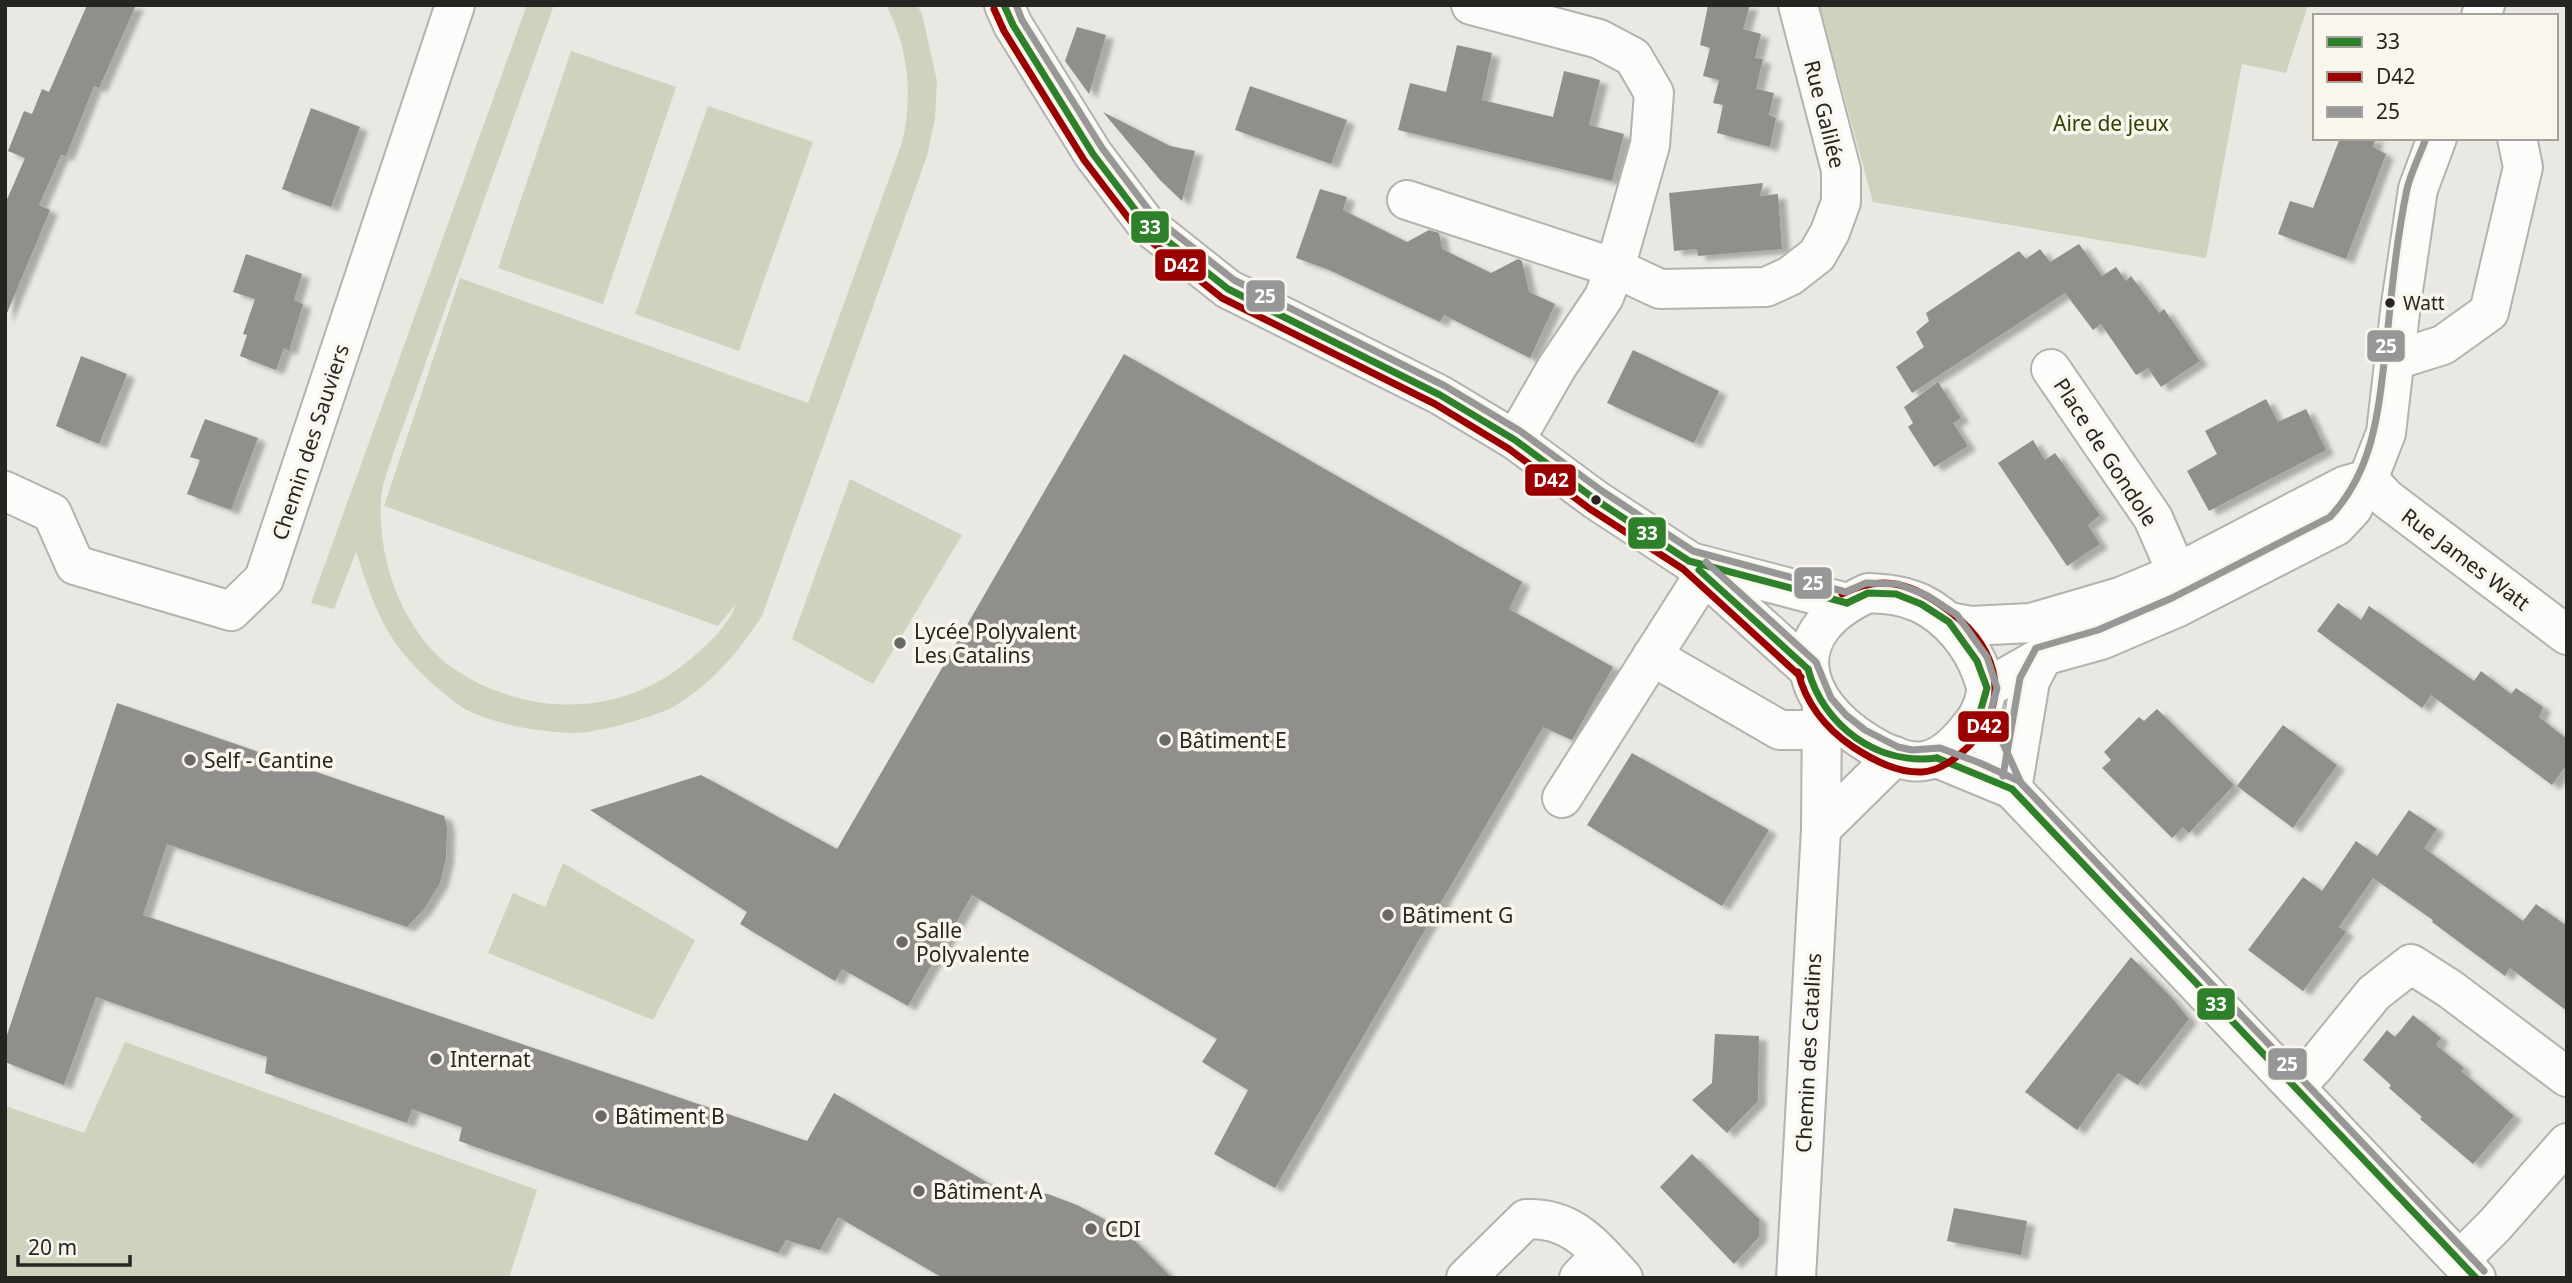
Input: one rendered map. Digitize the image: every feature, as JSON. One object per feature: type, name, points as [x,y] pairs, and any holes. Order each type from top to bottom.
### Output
[{"type":"street","name":"Chemin des Sauviers","points":[[5,491],[52,513],[75,565],[231,611],[264,579],[455,5]]},
{"type":"street","points":[[1004,5],[1013,25],[1093,153],[1146,224],[1228,289],[1440,394],[1515,440],[1596,500],[1696,568],[1808,669]]},
{"type":"street","points":[[1471,5],[1599,39],[1633,57],[1654,93],[1650,145],[1615,268],[1604,297],[1515,440]]},
{"type":"street","name":"Rue Galilée","points":[[1407,200],[1615,268],[1660,289],[1766,287],[1790,276],[1816,255],[1830,232],[1841,202],[1840,170],[1798,5]]},
{"type":"street","points":[[1652,656],[1780,730],[1822,717],[1840,724],[1879,750],[1922,762],[1937,758],[1961,739],[1983,702],[2043,656],[2101,640],[2176,608],[2336,526],[2352,509],[2368,480],[2386,433],[2418,189],[2436,140]]},
{"type":"street","points":[[2395,359],[2443,345],[2488,312],[2523,167],[2517,140]]},
{"type":"street","name":"Place de Gondole","points":[[2051,369],[2152,517],[2178,573]]},
{"type":"street","points":[[1949,622],[1970,626],[2031,623],[2120,597],[2178,573],[2344,486],[2368,480]]},
{"type":"street","name":"Rue James Watt","points":[[2368,480],[2387,499],[2567,635]]},
{"type":"street","points":[[1696,568],[1847,603]]},
{"type":"street","points":[[1562,798],[1652,656],[1696,568]]},
{"type":"street","points":[[1822,717],[1808,669],[1820,628],[1832,614],[1847,603],[1868,593],[1896,594],[1921,604],[1949,622],[1977,661],[1983,702],[2012,789]]},
{"type":"street","points":[[2012,789],[2030,681],[2043,656]]},
{"type":"street","name":"Chemin des Catalins","points":[[1796,1278],[1821,829],[1822,717]]},
{"type":"street","points":[[1821,829],[1895,756]]},
{"type":"street","points":[[1937,758],[2012,789],[2468,1269],[2495,1225],[2567,1143]]},
{"type":"street","points":[[2296,1086],[2374,993],[2411,964],[2450,989],[2567,1077]]},
{"type":"street","points":[[1466,1278],[1526,1219],[1546,1218],[1579,1232],[1601,1270]]},
{"type":"green space","points":[[527,5],[554,5],[393,454],[382,488],[381,521],[387,564],[393,584],[412,623],[424,640],[447,664],[478,683],[533,701],[590,703],[644,689],[669,675],[705,646],[724,626],[736,604],[718,626],[384,506],[460,278],[808,403],[902,143],[907,108],[907,72],[900,38],[886,5],[917,5],[922,14],[937,81],[935,118],[927,156],[762,616],[723,667],[686,699],[640,720],[575,733],[535,730],[496,721],[462,707],[430,682],[389,633],[356,552],[334,609],[311,603]]},
{"type":"green space","name":"Aire de jeux","points":[[1819,5],[2308,5],[2286,73],[2242,64],[2206,258],[1873,202]]},
{"type":"green space","points":[[571,51],[676,87],[603,304],[498,268]]},
{"type":"green space","points":[[708,106],[813,142],[739,351],[635,314]]},
{"type":"green space","points":[[850,479],[962,535],[873,684],[792,639]]},
{"type":"green space","points":[[563,863],[695,940],[653,1020],[488,953],[513,893],[545,907]]},
{"type":"green space","points":[[125,1042],[537,1190],[509,1278],[5,1278],[5,1106],[84,1133]]},
{"type":"building","points":[[87,5],[136,5],[99,88],[94,86],[66,156],[61,155],[39,205],[50,210],[5,318],[5,204],[25,158],[8,151],[24,111],[32,114],[42,89],[49,92]]},
{"type":"building","points":[[1708,5],[1750,5],[1743,29],[1761,34],[1755,58],[1763,59],[1756,89],[1774,93],[1769,115],[1776,118],[1770,147],[1717,133],[1723,105],[1713,103],[1719,80],[1703,76],[1710,48],[1700,45]]},
{"type":"building","points":[[1077,27],[1106,35],[1089,94],[1065,61]]},
{"type":"building","points":[[1457,45],[1492,53],[1482,100],[1553,117],[1564,71],[1600,80],[1589,125],[1624,134],[1612,181],[1398,130],[1410,83],[1446,92]]},
{"type":"building","points":[[1250,86],[1347,120],[1331,164],[1235,130]]},
{"type":"building","points":[[311,108],[360,127],[331,207],[282,189]]},
{"type":"building","points":[[1103,112],[1170,146],[1195,151],[1182,201],[1160,180]]},
{"type":"building","points":[[2339,140],[2375,140],[2373,147],[2386,154],[2346,259],[2278,234],[2290,201],[2313,208]]},
{"type":"building","points":[[1763,183],[1760,196],[1778,194],[1782,249],[1698,256],[1697,249],[1674,251],[1669,193]]},
{"type":"building","points":[[1320,189],[1347,197],[1343,210],[1407,242],[1429,230],[1439,233],[1442,249],[1491,273],[1518,259],[1522,261],[1529,292],[1555,304],[1530,358],[1444,315],[1440,322],[1327,269],[1296,258]]},
{"type":"building","points":[[2079,244],[2102,276],[2116,267],[2126,281],[2131,276],[2159,313],[2164,309],[2200,361],[2161,387],[2148,368],[2136,375],[2101,324],[2093,330],[2065,293],[1912,393],[1896,367],[1924,347],[1916,332],[1929,321],[1926,313],[2019,251],[2026,259],[2040,249],[2050,262]]},
{"type":"building","points":[[246,254],[302,274],[294,300],[303,304],[289,351],[284,348],[276,370],[240,356],[247,335],[243,334],[255,299],[233,292]]},
{"type":"building","points":[[1633,350],[1719,391],[1694,443],[1607,403]]},
{"type":"building","points":[[1124,354],[1522,582],[1509,609],[1613,667],[1572,740],[1543,727],[1275,1188],[1214,1154],[1248,1090],[1202,1062],[1217,1039],[972,895],[908,1006],[842,969],[835,981],[740,924],[747,912],[590,810],[701,775],[837,849]]},
{"type":"building","points":[[81,356],[127,374],[99,444],[56,426]]},
{"type":"building","points":[[1938,382],[1961,418],[1953,423],[1968,446],[1934,467],[1908,427],[1913,423],[1904,407]]},
{"type":"building","points":[[2266,399],[2278,422],[2306,409],[2326,450],[2209,511],[2187,471],[2217,454],[2205,431]]},
{"type":"building","points":[[205,419],[258,438],[231,510],[187,494],[200,460],[190,457]]},
{"type":"building","points":[[2033,440],[2045,460],[2055,453],[2100,515],[2088,525],[2100,544],[2067,566],[1998,463]]},
{"type":"building","points":[[2338,603],[2361,620],[2369,606],[2474,681],[2481,671],[2511,694],[2516,688],[2543,707],[2539,717],[2567,739],[2567,764],[2552,785],[2431,695],[2422,708],[2317,631]]},
{"type":"building","points":[[117,703],[444,816],[447,827],[446,859],[440,883],[424,909],[407,927],[167,844],[143,915],[807,1141],[834,1093],[1002,1191],[1019,1190],[1048,1194],[1104,1219],[1131,1237],[1172,1278],[943,1278],[838,1217],[820,1250],[786,1240],[778,1253],[459,1141],[462,1127],[412,1109],[407,1123],[265,1073],[267,1057],[96,997],[64,1085],[5,1062],[5,1041]]},
{"type":"building","points":[[2157,709],[2234,785],[2189,833],[2183,827],[2172,838],[2102,768],[2111,760],[2104,752],[2139,717],[2144,721]]},
{"type":"building","points":[[2283,725],[2337,765],[2293,828],[2237,786]]},
{"type":"building","points":[[1632,753],[1769,830],[1722,906],[1587,825]]},
{"type":"building","points":[[2409,810],[2437,829],[2424,848],[2523,921],[2536,904],[2567,926],[2567,1011],[2510,968],[2505,976],[2373,878],[2339,927],[2346,932],[2303,991],[2248,950],[2303,877],[2322,891],[2356,841],[2377,856]]},
{"type":"building","points":[[2131,957],[2189,1019],[2138,1085],[2118,1073],[2077,1130],[2025,1092]]},
{"type":"building","points":[[2413,1015],[2441,1038],[2436,1045],[2464,1068],[2461,1071],[2514,1116],[2473,1164],[2420,1119],[2422,1117],[2363,1060],[2387,1030],[2395,1037]]},
{"type":"building","points":[[1715,1034],[1759,1036],[1758,1101],[1727,1133],[1692,1100],[1712,1083]]},
{"type":"building","points":[[1692,1154],[1759,1219],[1759,1237],[1734,1264],[1660,1187]]},
{"type":"building","points":[[1954,1208],[2027,1221],[2021,1255],[1947,1241]]},
{"type":"transit line","name":"33","points":[[1004,5],[1013,25],[1093,154],[1146,224],[1228,289],[1440,395],[1515,440],[1596,500],[1689,561],[1847,603]]},
{"type":"transit line","name":"25","points":[[1016,5],[1022,20],[1102,148],[1154,217],[1234,280],[1445,386],[1520,431],[1602,491],[1693,551],[1846,592],[1866,583],[1898,584],[1926,595],[1957,615],[1987,657],[1997,688],[1990,715],[2021,783],[2484,1271]]},
{"type":"transit line","name":"D42","points":[[994,9],[1004,31],[1084,160],[1139,232],[1222,298],[1435,404],[1509,449],[1590,509],[1683,569],[1801,677]]},
{"type":"transit line","name":"25","points":[[2003,776],[2020,678],[2036,648],[2098,630],[2172,598],[2330,517],[2346,498],[2358,477],[2373,433],[2403,207],[2425,140]]},
{"type":"transit line","name":"25","points":[[1706,562],[1816,662],[1831,698],[1865,730],[1898,747],[1912,750],[1940,748],[1980,763],[2019,781],[2043,806]]},
{"type":"transit line","name":"33","points":[[1699,570],[1808,669]]},
{"type":"transit line","name":"D42","points":[[1798,672],[1806,695],[1825,723],[1861,752],[1894,768],[1922,772],[1941,767],[1968,747],[1983,728],[1992,708],[1995,689],[1993,670],[1986,652],[1959,619],[1929,597],[1905,586],[1868,584],[1842,594]]},
{"type":"transit line","name":"33","points":[[1847,603],[1868,593],[1896,594],[1921,604],[1949,622],[1977,661],[1987,688],[1979,716]]},
{"type":"transit line","name":"33","points":[[1808,669],[1815,690],[1826,708],[1856,738],[1894,755],[1915,759],[1937,758]]},
{"type":"transit line","name":"33","points":[[1937,758],[2012,789],[2476,1278]]},
{"type":"place","name":"Watt","points":[[2390,303]]},
{"type":"place","name":"Lycée Polyvalent Les Catalins","points":[[900,643]]},
{"type":"place","name":"Bâtiment E","points":[[1165,740]]},
{"type":"place","name":"Self - Cantine","points":[[190,760]]},
{"type":"place","name":"Bâtiment G","points":[[1388,915]]},
{"type":"place","name":"Salle Polyvalente","points":[[902,942]]},
{"type":"place","name":"Internat","points":[[436,1059]]},
{"type":"place","name":"Bâtiment B","points":[[601,1116]]},
{"type":"place","name":"Bâtiment A","points":[[919,1191]]},
{"type":"place","name":"CDI","points":[[1091,1229]]}]
